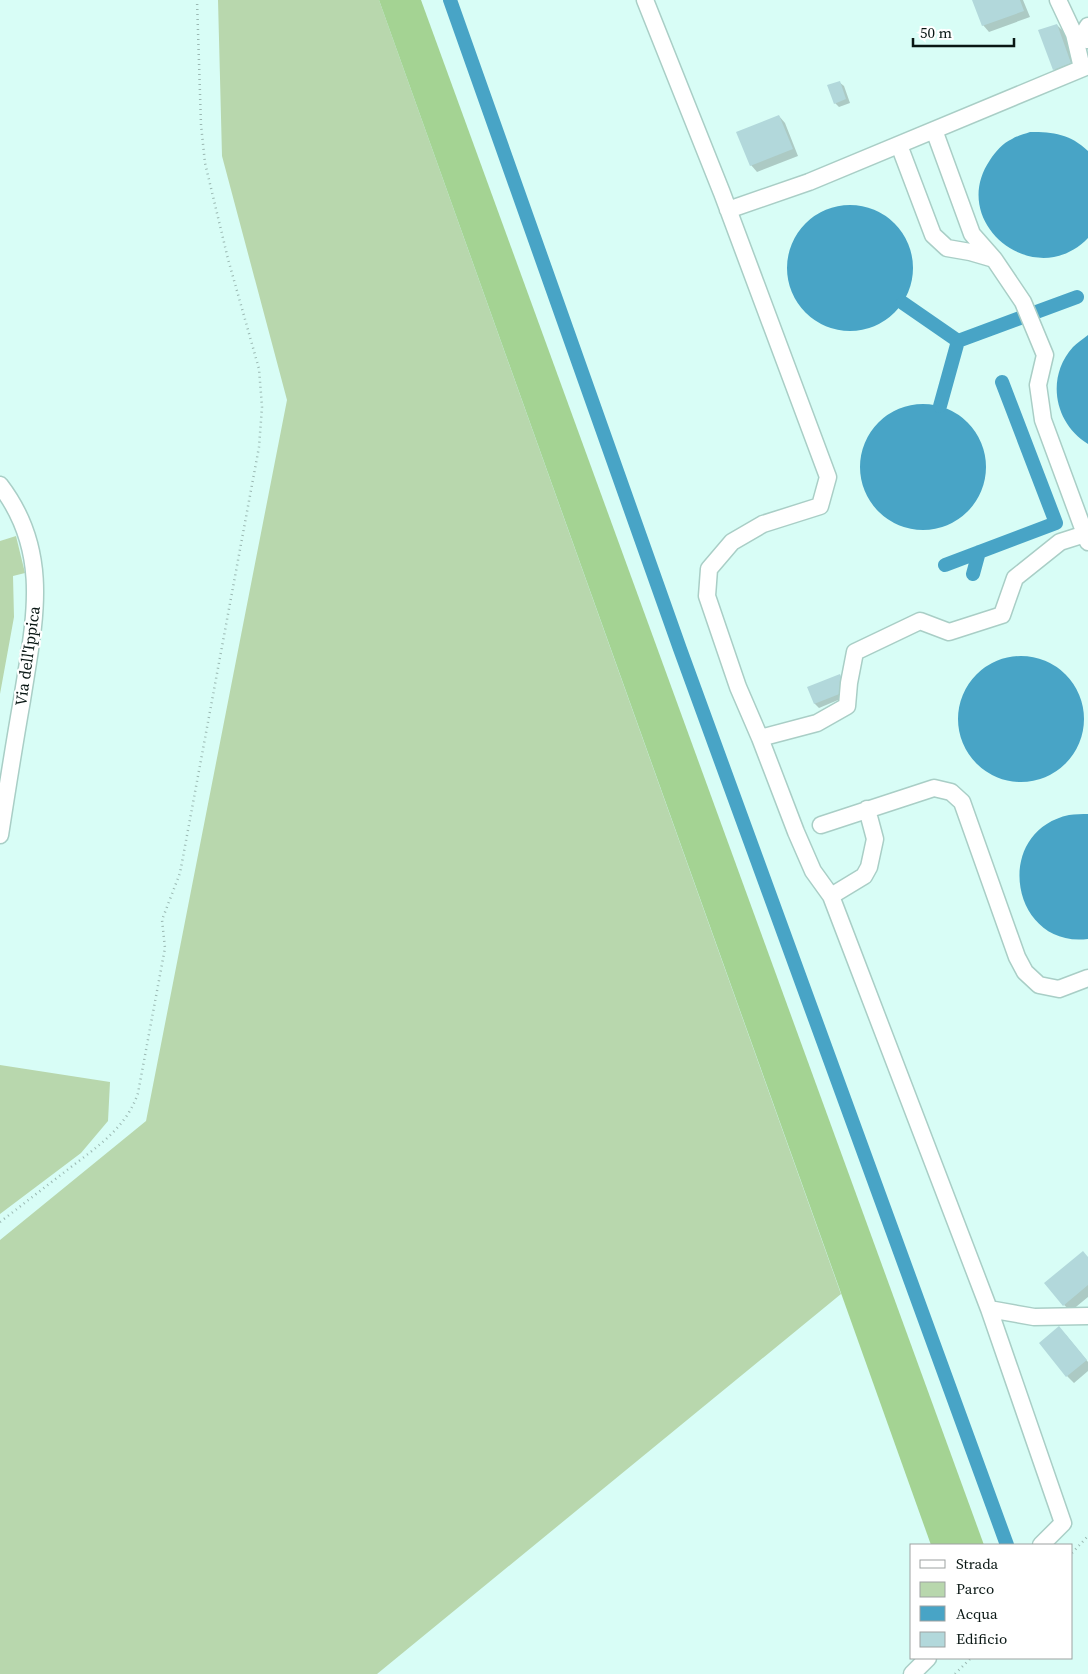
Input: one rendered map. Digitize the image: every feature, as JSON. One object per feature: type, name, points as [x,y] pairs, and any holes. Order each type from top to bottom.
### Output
[{"type":"street","points":[[645,0],[728,210],[828,477],[820,506],[763,524],[732,542],[709,569],[707,596],[738,687],[813,871],[831,896],[989,1310],[1063,1523],[1042,1544]]},
{"type":"street","points":[[728,210],[809,182],[1085,67],[1074,34],[1058,0]]},
{"type":"street","points":[[1088,26],[1085,31],[1088,40]]},
{"type":"street","points":[[760,738],[817,723],[847,706],[855,652],[920,620],[949,632],[1002,615],[1015,578],[1060,542],[1087,536],[1043,420],[1038,386],[1045,355],[1023,302],[994,259],[972,234],[934,130]]},
{"type":"street","points":[[900,144],[933,235],[947,248],[994,259]]},
{"type":"street","name":"Via dell'Ippica","points":[[0,485],[18,512],[28,536],[35,584],[32,632],[0,834]]},
{"type":"street","points":[[821,825],[934,788],[951,792],[962,802],[1017,957],[1025,972],[1039,984],[1059,989],[1088,978]]},
{"type":"street","points":[[831,896],[864,876],[869,867],[874,839],[867,809]]},
{"type":"street","points":[[989,1310],[1034,1317],[1088,1316]]},
{"type":"street","points":[[912,1674],[927,1659]]},
{"type":"path","points":[[0,1222],[106,1139],[125,1118],[138,1093],[165,948],[162,920],[180,873],[259,447],[262,407],[259,369],[228,259],[205,163],[197,0]]},
{"type":"path","points":[[1073,1552],[1088,1536]]},
{"type":"path","points":[[955,1674],[969,1659]]},
{"type":"green space","points":[[218,0],[379,0],[841,1294],[377,1674],[0,1674],[0,1240],[146,1121],[287,400],[222,156]]},
{"type":"green space","points":[[379,0],[421,0],[984,1544],[931,1544]]},
{"type":"green space","points":[[16,536],[25,573],[13,576],[14,617],[0,694],[0,541]]},
{"type":"green space","points":[[0,1065],[110,1082],[108,1121],[81,1153],[0,1214]]},
{"type":"water","points":[[1030,132],[1061,135],[1075,141],[1088,151],[1088,238],[1067,253],[1044,258],[1022,254],[1003,243],[988,227],[980,206],[980,184],[992,157],[1009,141]]},
{"type":"water","points":[[850,205],[874,210],[895,223],[908,244],[913,268],[908,292],[895,313],[874,326],[850,331],[826,326],[805,313],[792,292],[787,268],[792,244],[805,223],[826,210]]},
{"type":"water","points":[[1088,335],[1088,444],[1068,425],[1061,413],[1057,386],[1059,372],[1064,359],[1073,347]]},
{"type":"water","points":[[923,404],[947,409],[967,423],[981,443],[986,467],[981,491],[967,511],[947,525],[923,530],[899,525],[879,511],[865,491],[860,467],[865,443],[879,423],[899,409]]},
{"type":"water","points":[[1021,656],[1045,661],[1066,674],[1079,695],[1084,719],[1079,743],[1066,764],[1045,777],[1021,782],[997,777],[976,764],[963,743],[958,719],[963,695],[976,674],[997,661]]},
{"type":"water","points":[[1088,814],[1088,939],[1062,937],[1042,926],[1028,909],[1020,887],[1020,864],[1028,843],[1044,826],[1069,815]]},
{"type":"building","points":[[972,0],[1020,0],[1024,11],[982,26]]},
{"type":"building","points":[[1057,24],[1071,63],[1053,70],[1038,30]]},
{"type":"building","points":[[840,81],[846,99],[834,104],[827,85]]},
{"type":"building","points":[[779,115],[793,149],[750,166],[736,132]]},
{"type":"building","points":[[840,674],[847,691],[814,704],[807,687]]},
{"type":"building","points":[[1083,1251],[1088,1257],[1088,1285],[1063,1306],[1044,1283]]},
{"type":"building","points":[[1059,1326],[1087,1360],[1066,1377],[1039,1343]]},
{"type":"waterway","points":[[450,0],[680,649],[1007,1544]]},
{"type":"waterway","points":[[940,406],[958,341],[1077,297]]},
{"type":"waterway","points":[[903,303],[958,341]]},
{"type":"waterway","points":[[945,565],[1056,523],[1002,382]]},
{"type":"waterway","points":[[973,574],[979,552]]}]
